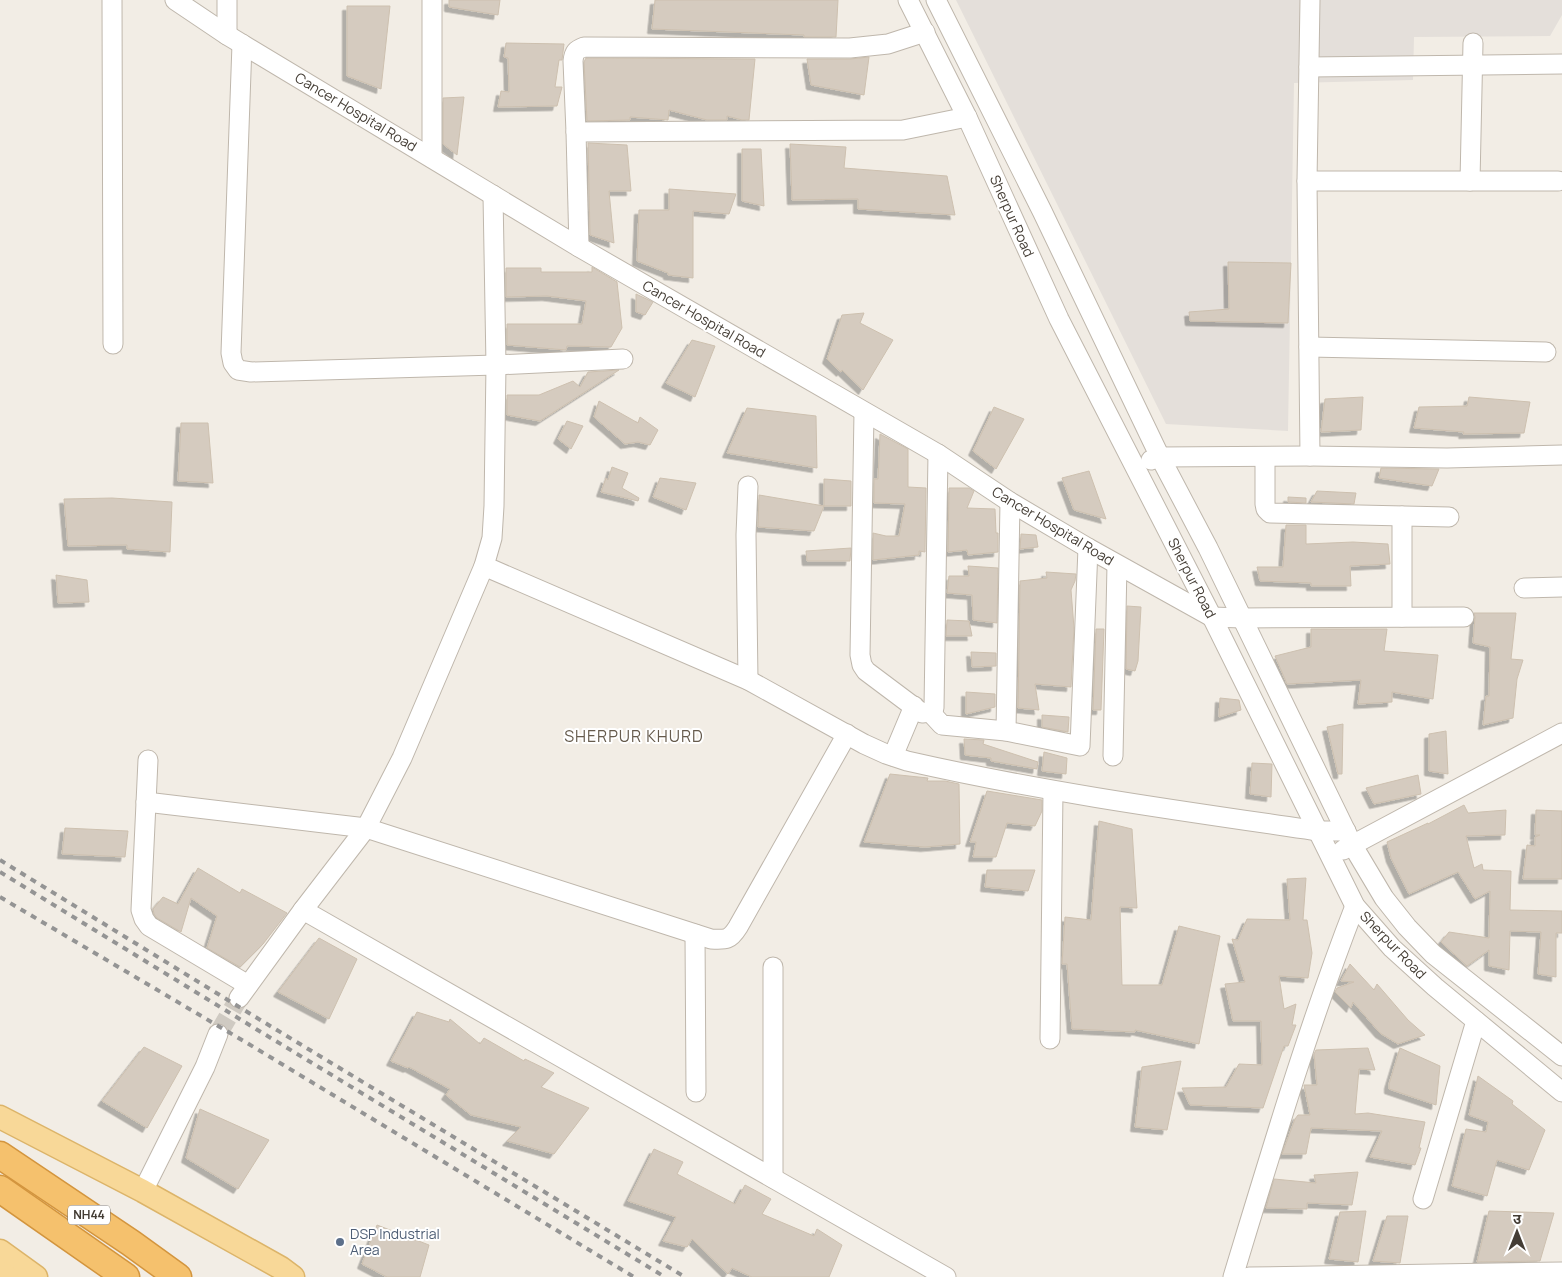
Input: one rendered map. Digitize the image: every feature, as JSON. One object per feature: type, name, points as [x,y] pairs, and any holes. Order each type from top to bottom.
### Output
[{"type":"highway","name":"NH44","points":[[0,1156],[178,1277]]},
{"type":"highway","name":"NH44","points":[[0,1189],[126,1277]]},
{"type":"main road","points":[[0,1117],[144,1191],[281,1268],[293,1277]]},
{"type":"main road","points":[[0,1251],[36,1277]]},
{"type":"main road","points":[[0,1272],[7,1277]]},
{"type":"street","points":[[112,0],[113,344]]},
{"type":"street","name":"Cancer Hospital Road","points":[[175,0],[235,39],[579,247],[938,454],[1010,502],[1088,548],[1212,617],[1464,617]]},
{"type":"street","points":[[228,0],[235,39],[231,353],[233,363],[238,370],[251,372],[496,366],[623,359]]},
{"type":"street","points":[[432,0],[432,158]]},
{"type":"street","name":"Sherpur Road","points":[[908,0],[968,118],[1059,319],[1212,617],[1355,906],[1392,948],[1434,987],[1562,1092]]},
{"type":"street","name":"Sherpur Road","points":[[936,0],[1042,211],[1160,457],[1208,548],[1350,838],[1384,898],[1407,927],[1433,954],[1562,1056]]},
{"type":"street","points":[[1310,0],[1307,181],[1310,456]]},
{"type":"street","points":[[579,247],[573,61],[577,49],[584,47],[850,48],[888,44],[925,32]]},
{"type":"street","points":[[1470,181],[1473,43]]},
{"type":"street","points":[[1309,68],[1562,64]]},
{"type":"street","points":[[576,132],[903,130],[968,118]]},
{"type":"street","points":[[1307,181],[1558,181]]},
{"type":"street","points":[[148,760],[140,910],[149,926],[244,991],[366,828],[402,758],[484,566],[492,538],[496,366],[493,195]]},
{"type":"street","points":[[1309,347],[1546,352]]},
{"type":"street","points":[[864,412],[860,655],[862,665],[876,680],[922,709],[942,725],[1006,732],[1080,746],[1088,548]]},
{"type":"street","points":[[922,709],[934,708],[938,454]]},
{"type":"street","points":[[1135,466],[1160,457],[1310,456],[1448,458],[1562,455]]},
{"type":"street","points":[[1265,457],[1265,504],[1266,510],[1270,513],[1449,517]]},
{"type":"street","points":[[748,486],[746,535],[748,680]]},
{"type":"street","points":[[1006,732],[1010,502]]},
{"type":"street","points":[[1402,516],[1402,617]]},
{"type":"street","points":[[1113,756],[1117,564]]},
{"type":"street","points":[[484,566],[748,680],[864,744],[894,756],[931,766],[1053,791],[1319,831],[1350,838]]},
{"type":"street","points":[[1524,588],[1562,587]]},
{"type":"street","points":[[894,756],[922,709]]},
{"type":"street","points":[[1331,856],[1350,838],[1562,733]]},
{"type":"street","points":[[146,802],[366,828],[695,934],[711,939],[723,940],[732,936],[847,734]]},
{"type":"street","points":[[1050,1040],[1053,791]]},
{"type":"street","points":[[1232,1277],[1330,970],[1355,906]]},
{"type":"street","points":[[303,910],[946,1277]]},
{"type":"street","points":[[695,934],[696,1092]]},
{"type":"street","points":[[773,966],[773,1178]]},
{"type":"street","points":[[1423,1199],[1476,1021]]},
{"type":"street","points":[[144,1191],[205,1067],[218,1034]]},
{"type":"street","points":[[1249,1277],[1562,1272]]},
{"type":"shaded area","points":[[956,0],[1562,0],[1562,15],[1550,36],[1414,37],[1413,80],[1294,83],[1288,431],[1166,424]]},
{"type":"building","points":[[449,0],[500,0],[498,15],[449,7]]},
{"type":"building","points":[[655,0],[838,0],[836,37],[652,29]]},
{"type":"building","points":[[347,6],[390,6],[381,89],[347,76]]},
{"type":"building","points":[[506,43],[564,44],[562,60],[559,60],[555,87],[562,87],[557,106],[498,107],[501,91],[509,92],[508,58],[504,57]]},
{"type":"building","points":[[869,57],[864,95],[811,85],[807,59]]},
{"type":"building","points":[[586,58],[755,59],[749,120],[727,116],[727,120],[707,120],[669,110],[668,120],[630,117],[630,120],[587,121],[584,62]]},
{"type":"building","points":[[464,97],[457,155],[443,144],[443,98]]},
{"type":"building","points":[[588,143],[627,145],[631,191],[609,191],[614,243],[590,235]]},
{"type":"building","points":[[790,144],[846,147],[844,168],[947,176],[955,215],[858,209],[858,199],[792,200]]},
{"type":"building","points":[[742,149],[761,149],[764,206],[742,201]]},
{"type":"building","points":[[669,189],[736,194],[729,214],[693,211],[693,278],[668,275],[668,273],[637,261],[639,210],[669,210]]},
{"type":"building","points":[[1228,262],[1291,263],[1288,323],[1190,321],[1189,312],[1229,309]]},
{"type":"building","points":[[592,267],[617,282],[622,328],[611,347],[567,346],[566,350],[507,345],[507,324],[582,324],[586,301],[547,296],[506,297],[506,268],[541,268],[541,272],[592,272]]},
{"type":"building","points":[[636,294],[653,302],[645,315],[636,312]]},
{"type":"building","points":[[864,313],[860,323],[893,340],[863,390],[827,359],[842,315]]},
{"type":"building","points":[[692,340],[715,346],[695,397],[666,383]]},
{"type":"building","points":[[619,370],[540,421],[507,415],[507,395],[539,395],[573,381],[580,387],[588,372]]},
{"type":"building","points":[[1363,397],[1361,430],[1321,432],[1325,399]]},
{"type":"building","points":[[1469,397],[1530,402],[1524,433],[1463,434],[1464,432],[1414,428],[1419,407],[1467,406]]},
{"type":"building","points":[[599,401],[638,423],[640,417],[658,430],[650,445],[638,442],[625,444],[594,417]]},
{"type":"building","points":[[994,407],[1024,419],[996,469],[973,451]]},
{"type":"building","points":[[747,408],[816,416],[817,468],[727,453]]},
{"type":"building","points":[[567,421],[583,426],[571,449],[558,439]]},
{"type":"building","points":[[181,423],[208,423],[213,483],[178,481]]},
{"type":"building","points":[[880,434],[908,449],[908,487],[926,488],[925,552],[919,551],[919,555],[873,560],[873,533],[899,536],[905,504],[874,503],[874,479],[878,479]]},
{"type":"building","points":[[612,467],[628,473],[622,488],[639,498],[638,501],[601,492],[606,478],[608,480]]},
{"type":"building","points":[[1381,468],[1439,469],[1432,486],[1379,478]]},
{"type":"building","points":[[1089,471],[1106,519],[1074,510],[1062,478]]},
{"type":"building","points":[[660,478],[696,483],[686,510],[653,497]]},
{"type":"building","points":[[824,479],[851,481],[851,506],[824,506]]},
{"type":"building","points":[[949,488],[969,488],[974,491],[967,508],[995,509],[998,552],[968,555],[967,550],[948,552]]},
{"type":"building","points":[[1317,491],[1356,493],[1354,504],[1311,502]]},
{"type":"building","points":[[759,495],[824,506],[814,531],[758,527]]},
{"type":"building","points":[[1288,497],[1306,498],[1306,503],[1288,502]]},
{"type":"building","points":[[112,498],[172,502],[170,552],[127,549],[127,545],[68,546],[64,499]]},
{"type":"building","points":[[1286,525],[1306,525],[1306,544],[1353,542],[1388,544],[1390,564],[1350,566],[1351,586],[1311,586],[1311,583],[1260,581],[1257,567],[1283,567]]},
{"type":"building","points":[[1021,534],[1036,535],[1038,547],[1020,549]]},
{"type":"building","points":[[851,548],[850,561],[807,561],[806,551]]},
{"type":"building","points":[[968,566],[998,568],[997,623],[973,620],[972,595],[947,593],[949,576],[969,576]]},
{"type":"building","points":[[1046,572],[1076,574],[1071,590],[1074,628],[1071,687],[1035,684],[1039,710],[1018,708],[1020,581],[1047,578]]},
{"type":"building","points":[[56,575],[87,580],[89,602],[58,603]]},
{"type":"building","points":[[1127,606],[1141,607],[1138,661],[1135,671],[1126,669]]},
{"type":"building","points":[[1474,613],[1516,613],[1511,659],[1523,660],[1517,679],[1513,718],[1483,725],[1486,696],[1489,696],[1490,647],[1473,643]]},
{"type":"building","points":[[947,620],[969,621],[972,636],[946,636]]},
{"type":"building","points":[[1096,629],[1104,629],[1101,710],[1093,710]]},
{"type":"building","points":[[1311,629],[1387,629],[1384,651],[1438,655],[1433,699],[1392,692],[1392,702],[1358,704],[1361,680],[1287,684],[1275,656],[1311,647]]},
{"type":"building","points":[[971,652],[996,653],[996,666],[972,667]]},
{"type":"building","points":[[966,692],[995,694],[995,707],[966,714]]},
{"type":"building","points":[[1220,698],[1239,700],[1241,710],[1219,717]]},
{"type":"building","points":[[1042,715],[1069,717],[1068,732],[1042,727]]},
{"type":"building","points":[[1343,724],[1342,774],[1338,774],[1327,727]]},
{"type":"building","points":[[1446,731],[1448,774],[1429,771],[1429,734]]},
{"type":"building","points":[[964,739],[984,740],[983,744],[1038,762],[1037,769],[991,761],[991,758],[965,755]]},
{"type":"building","points":[[1044,752],[1067,758],[1066,774],[1042,771]]},
{"type":"building","points":[[1252,763],[1272,764],[1271,797],[1250,794]]},
{"type":"building","points":[[890,774],[928,778],[927,781],[945,781],[959,784],[960,844],[925,847],[864,842]]},
{"type":"building","points":[[1418,775],[1421,794],[1374,804],[1366,788]]},
{"type":"building","points":[[987,791],[1042,800],[1042,811],[1035,826],[1007,823],[996,857],[973,857],[976,842],[970,842]]},
{"type":"building","points":[[1464,805],[1468,813],[1506,810],[1505,835],[1466,836],[1474,868],[1482,864],[1483,870],[1511,871],[1510,910],[1562,911],[1562,933],[1556,933],[1556,977],[1538,974],[1541,932],[1510,931],[1509,970],[1489,966],[1489,950],[1467,966],[1441,942],[1449,932],[1489,938],[1490,891],[1475,899],[1458,872],[1409,894],[1391,858],[1387,842],[1428,824]]},
{"type":"building","points":[[1536,810],[1562,811],[1562,879],[1523,879],[1527,845],[1535,846],[1535,837],[1540,835],[1535,835]]},
{"type":"building","points":[[1099,821],[1132,829],[1137,908],[1120,907],[1122,985],[1162,985],[1179,926],[1220,936],[1199,1044],[1135,1030],[1135,1032],[1072,1029],[1067,964],[1062,964],[1065,917],[1091,920]]},
{"type":"building","points":[[65,828],[128,831],[125,857],[62,854]]},
{"type":"building","points":[[198,868],[240,893],[242,889],[287,913],[263,944],[240,967],[207,948],[217,916],[191,898],[181,932],[157,918],[154,914],[153,909],[163,897],[178,904]]},
{"type":"building","points":[[987,870],[1035,870],[1028,891],[985,887]]},
{"type":"building","points":[[1306,878],[1303,920],[1307,920],[1312,953],[1308,978],[1279,976],[1284,1009],[1296,1004],[1292,1025],[1296,1025],[1288,1046],[1284,1046],[1263,1108],[1190,1105],[1182,1088],[1226,1087],[1239,1064],[1262,1065],[1261,1021],[1233,1021],[1225,984],[1245,982],[1232,939],[1238,940],[1247,919],[1290,920],[1287,879]]},
{"type":"building","points":[[319,938],[357,959],[329,1019],[278,992]]},
{"type":"building","points":[[1350,964],[1374,990],[1377,984],[1408,1020],[1425,1035],[1398,1044],[1380,1033],[1353,1002],[1351,1008],[1335,992],[1337,988],[1354,982],[1341,981]]},
{"type":"building","points":[[417,1012],[449,1022],[450,1019],[480,1044],[484,1038],[524,1061],[525,1059],[554,1073],[541,1087],[589,1108],[554,1154],[507,1141],[521,1127],[471,1115],[446,1095],[450,1089],[409,1067],[391,1061]]},
{"type":"building","points":[[144,1047],[182,1066],[147,1128],[102,1101]]},
{"type":"building","points":[[1368,1048],[1375,1070],[1359,1069],[1355,1114],[1368,1113],[1425,1122],[1419,1148],[1421,1148],[1415,1165],[1370,1157],[1382,1131],[1311,1128],[1306,1154],[1282,1154],[1295,1119],[1298,1115],[1310,1115],[1304,1085],[1317,1085],[1314,1054],[1316,1050]]},
{"type":"building","points":[[1400,1048],[1440,1066],[1436,1105],[1389,1089]]},
{"type":"building","points":[[1181,1061],[1167,1130],[1135,1127],[1142,1067]]},
{"type":"building","points":[[1478,1076],[1513,1101],[1512,1104],[1545,1130],[1529,1170],[1497,1160],[1487,1196],[1452,1186],[1466,1129],[1486,1132],[1488,1122],[1469,1115]]},
{"type":"building","points":[[200,1109],[269,1140],[238,1189],[186,1158]]},
{"type":"building","points":[[654,1149],[683,1162],[677,1174],[735,1204],[745,1185],[771,1199],[762,1214],[814,1236],[817,1229],[842,1245],[829,1277],[752,1277],[732,1268],[728,1274],[692,1239],[687,1247],[663,1241],[676,1217],[628,1201]]},
{"type":"building","points":[[1358,1172],[1352,1205],[1307,1203],[1307,1209],[1266,1208],[1274,1179],[1316,1183],[1314,1175]]},
{"type":"building","points":[[1366,1211],[1358,1262],[1329,1259],[1340,1212]]},
{"type":"building","points":[[1489,1211],[1554,1213],[1540,1261],[1477,1262]]},
{"type":"building","points":[[1387,1216],[1408,1216],[1400,1263],[1373,1261]]},
{"type":"building","points":[[377,1225],[429,1245],[420,1277],[387,1277],[362,1264]]},
{"type":"tunnel","points":[[218,1034],[239,998]]},
{"type":"railway","points":[[0,860],[685,1277]]},
{"type":"railway","points":[[0,872],[665,1277]]},
{"type":"railway","points":[[0,897],[247,1043],[634,1277]]},
{"type":"place","name":"DSP Industrial Area","points":[[340,1242]]},
{"type":"district","name":"SHERPUR KHURD","points":[[634,736]]}]
